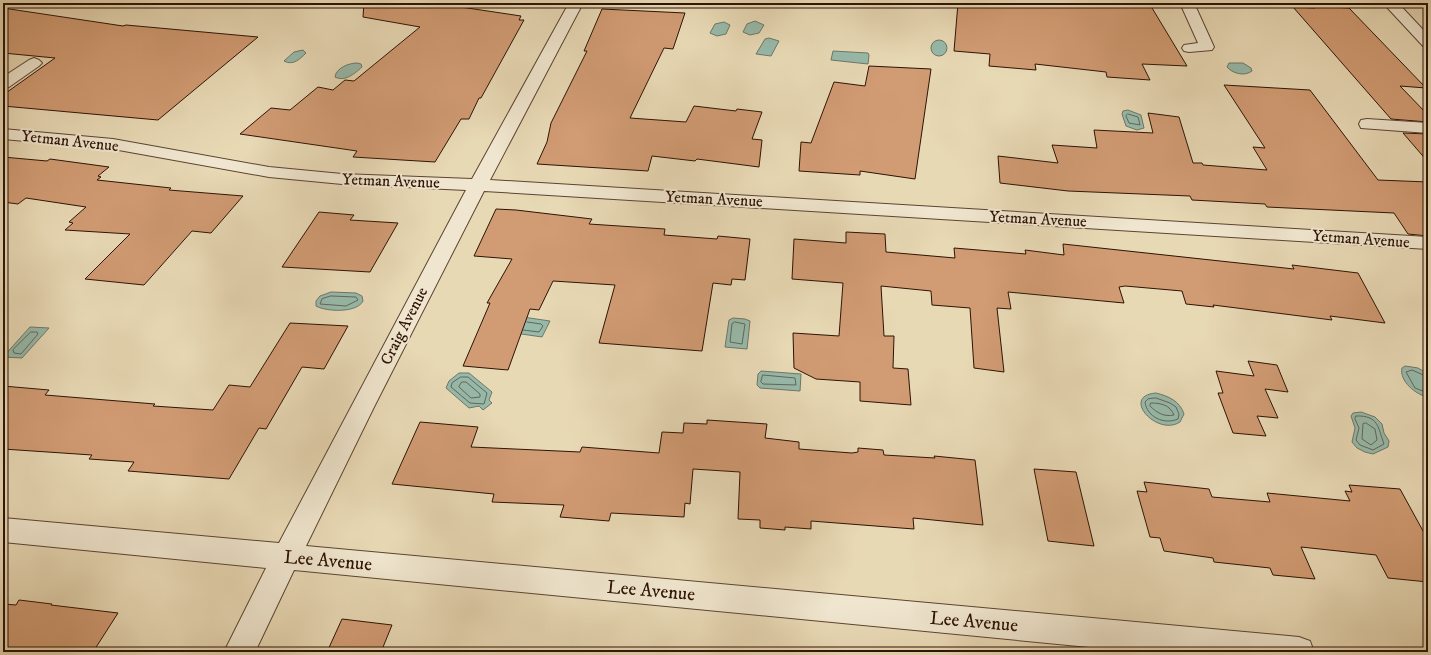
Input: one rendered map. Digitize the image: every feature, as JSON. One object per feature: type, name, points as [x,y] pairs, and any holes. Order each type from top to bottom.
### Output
[{"type":"street","name":"Craig Avenue","points":[[239,652],[476,185],[576,3]]},
{"type":"street","points":[[1187,3],[1207,46],[1189,48]]},
{"type":"street","points":[[1390,3],[1428,43]]},
{"type":"street","points":[[3,84],[34,63]]},
{"type":"street","points":[[1367,124],[1428,128]]},
{"type":"street","name":"Yetman Avenue","points":[[3,134],[113,144],[292,175],[342,179],[476,185],[1428,243]]},
{"type":"street","name":"Lee Avenue","points":[[3,530],[1299,652]]},
{"type":"water","points":[[755,21],[764,25],[759,33],[750,35],[743,32],[747,24]]},
{"type":"water","points":[[724,22],[730,25],[726,34],[717,36],[710,33],[715,24]]},
{"type":"water","points":[[769,38],[779,41],[771,56],[756,54],[765,39]]},
{"type":"water","points":[[939,40],[946,45],[947,48],[942,55],[939,56],[932,51],[931,48],[936,41]]},
{"type":"water","points":[[303,50],[306,53],[296,61],[290,63],[284,61],[294,52]]},
{"type":"water","points":[[833,51],[868,53],[868,64],[831,60]]},
{"type":"water","points":[[357,63],[361,64],[362,67],[353,75],[342,79],[335,77],[338,71],[343,67]]},
{"type":"water","points":[[1229,63],[1243,63],[1251,68],[1252,71],[1242,74],[1232,71],[1227,67]]},
{"type":"water","points":[[1128,110],[1141,115],[1144,128],[1137,130],[1126,126],[1122,114],[1123,111]]},
{"type":"water","points":[[331,292],[356,293],[362,296],[363,301],[355,308],[341,310],[327,309],[316,306],[316,301],[320,296]]},
{"type":"water","points":[[516,316],[550,321],[542,337],[508,332]]},
{"type":"water","points":[[733,318],[750,321],[747,349],[725,347],[729,320]]},
{"type":"water","points":[[30,327],[49,328],[22,358],[3,357]]},
{"type":"water","points":[[1405,366],[1418,368],[1428,374],[1428,397],[1423,396],[1409,387],[1403,378],[1402,373],[1402,368]]},
{"type":"water","points":[[761,371],[801,374],[800,391],[760,388],[757,385],[758,374]]},
{"type":"water","points":[[459,373],[469,373],[492,392],[489,400],[492,403],[483,410],[479,406],[469,408],[446,388],[449,381]]},
{"type":"water","points":[[1156,393],[1177,402],[1184,414],[1180,422],[1171,425],[1161,424],[1146,414],[1142,407],[1141,401],[1146,396]]},
{"type":"water","points":[[1361,412],[1375,417],[1382,424],[1384,433],[1389,441],[1388,447],[1373,454],[1357,448],[1352,442],[1355,428],[1351,416],[1353,413]]},
{"type":"building","points":[[364,3],[434,3],[521,16],[519,20],[524,20],[481,98],[479,98],[469,119],[461,119],[435,162],[353,157],[357,151],[240,134],[271,108],[290,110],[318,87],[333,90],[345,80],[354,81],[420,27],[363,17]]},
{"type":"building","points":[[958,3],[1149,3],[1187,66],[1142,64],[1150,80],[1107,77],[1106,72],[1035,64],[1036,70],[989,66],[990,54],[954,51]]},
{"type":"building","points":[[1313,6],[1349,8],[1426,88],[1400,86],[1428,115],[1428,122],[1391,119],[1293,7],[1315,8]]},
{"type":"building","points":[[3,8],[123,26],[126,25],[258,37],[158,120],[3,106],[3,95],[55,58],[3,53]]},
{"type":"building","points":[[602,9],[685,13],[673,49],[664,48],[630,118],[686,122],[694,106],[736,111],[737,109],[762,112],[752,139],[762,140],[759,167],[697,159],[695,161],[652,156],[648,171],[537,164],[547,142],[551,123],[587,51],[584,51]]},
{"type":"building","points":[[869,66],[931,69],[915,179],[860,171],[860,175],[799,171],[801,142],[811,143],[834,82],[865,86]]},
{"type":"building","points":[[1224,85],[1310,90],[1378,180],[1428,182],[1428,236],[1408,234],[1394,213],[1267,207],[1265,204],[1192,200],[1190,196],[1068,191],[1000,183],[998,156],[1058,163],[1052,145],[1097,148],[1094,130],[1153,133],[1148,113],[1179,117],[1193,163],[1267,170],[1253,147],[1265,148]]},
{"type":"building","points":[[1403,133],[1428,134],[1428,162]]},
{"type":"building","points":[[3,157],[47,161],[50,159],[109,167],[98,176],[101,177],[97,180],[171,188],[169,190],[243,196],[211,233],[192,231],[144,285],[85,279],[130,234],[65,230],[73,223],[69,222],[86,207],[26,198],[18,204],[3,202]]},
{"type":"building","points":[[496,209],[592,219],[589,224],[665,229],[664,235],[717,239],[718,236],[750,239],[745,280],[732,279],[731,285],[713,283],[702,351],[599,343],[615,285],[553,281],[539,310],[530,309],[508,370],[463,366],[490,303],[487,303],[512,259],[474,256]]},
{"type":"building","points":[[319,212],[354,215],[350,220],[398,223],[370,272],[282,267]]},
{"type":"building","points":[[846,232],[885,234],[886,252],[955,258],[954,248],[1026,254],[1025,250],[1064,255],[1063,244],[1294,269],[1292,265],[1358,273],[1385,323],[1330,316],[1332,320],[1213,305],[1214,307],[1186,304],[1182,291],[1125,286],[1119,287],[1124,303],[1008,292],[1011,309],[997,308],[1004,372],[974,368],[970,308],[932,305],[931,291],[881,286],[884,336],[894,336],[893,368],[908,369],[911,405],[860,401],[860,382],[816,379],[794,368],[793,333],[839,336],[843,283],[792,279],[794,239],[846,243]]},
{"type":"building","points":[[290,323],[348,326],[324,369],[302,367],[266,429],[259,428],[229,479],[128,471],[134,462],[89,459],[92,455],[3,449],[3,386],[49,390],[45,395],[155,404],[153,406],[213,410],[229,385],[250,387]]},
{"type":"building","points":[[1248,361],[1277,365],[1288,392],[1265,389],[1278,418],[1257,416],[1266,436],[1233,433],[1218,393],[1223,393],[1216,371],[1254,376]]},
{"type":"building","points":[[707,420],[767,424],[765,438],[799,442],[799,449],[852,453],[858,452],[858,448],[883,450],[884,455],[935,458],[934,456],[975,460],[983,525],[913,518],[914,529],[811,521],[811,529],[785,527],[785,530],[760,528],[760,520],[738,519],[740,472],[693,469],[690,504],[685,503],[684,517],[611,513],[609,521],[560,517],[564,505],[492,502],[494,494],[392,484],[420,422],[478,427],[471,447],[580,452],[582,447],[659,453],[662,432],[683,433],[684,423],[707,424]]},
{"type":"building","points":[[1034,469],[1076,472],[1094,546],[1048,541]]},
{"type":"building","points":[[1144,482],[1209,489],[1212,497],[1270,502],[1267,493],[1350,501],[1345,491],[1352,492],[1349,485],[1400,489],[1428,540],[1428,582],[1388,578],[1376,555],[1301,547],[1315,579],[1273,575],[1270,568],[1214,562],[1213,558],[1164,551],[1160,538],[1150,537],[1137,491],[1147,492]]},
{"type":"building","points":[[19,600],[118,613],[93,652],[3,652],[3,604],[16,605]]},
{"type":"building","points":[[342,619],[392,625],[381,652],[327,652]]}]
